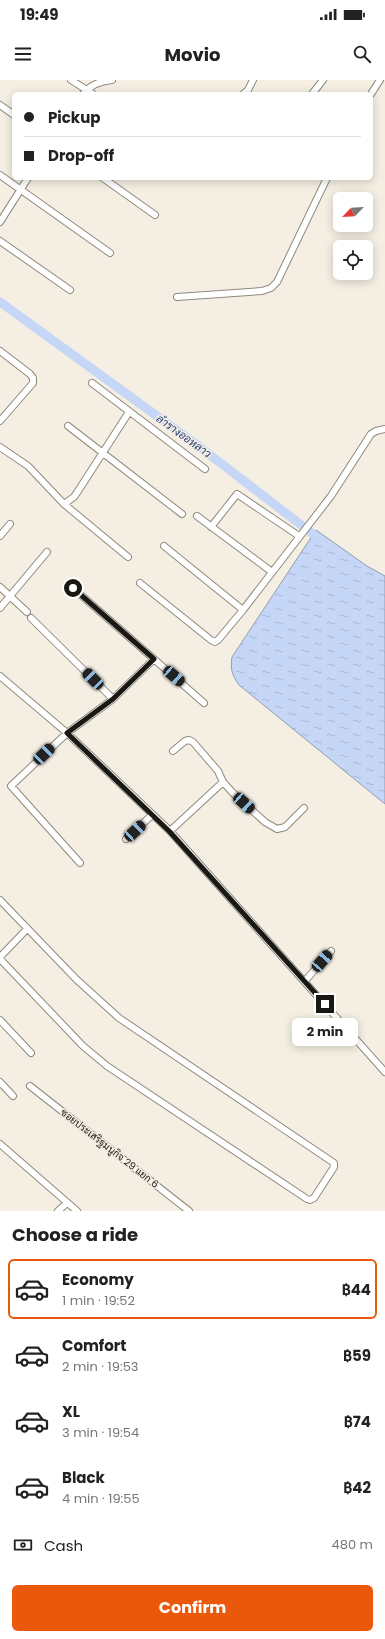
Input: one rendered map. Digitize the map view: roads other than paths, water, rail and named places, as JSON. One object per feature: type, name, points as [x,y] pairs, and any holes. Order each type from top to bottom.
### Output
[{"type":"street","points":[[71,80],[85,92],[96,84],[112,80]]},
{"type":"street","points":[[246,92],[253,80]]},
{"type":"street","points":[[314,92],[323,80]]},
{"type":"street","points":[[372,92],[380,80]]},
{"type":"street","points":[[0,105],[12,114]]},
{"type":"street","points":[[0,175],[110,253]]},
{"type":"street","points":[[0,222],[27,180]]},
{"type":"street","points":[[106,180],[156,215]]},
{"type":"street","points":[[176,297],[262,291],[271,288],[276,282],[326,180]]},
{"type":"street","points":[[0,240],[70,290]]},
{"type":"street","points":[[0,352],[30,374],[33,378],[33,383],[0,421]]},
{"type":"street","points":[[92,383],[204,469]]},
{"type":"street","points":[[64,504],[74,497],[129,412]]},
{"type":"street","points":[[68,426],[182,514]]},
{"type":"street","points":[[140,584],[215,642],[243,610],[331,496],[371,434],[385,429]]},
{"type":"street","points":[[0,447],[28,466],[64,504],[128,557]]},
{"type":"street","points":[[211,527],[237,494],[299,536]]},
{"type":"street","points":[[197,516],[272,572]]},
{"type":"street","points":[[0,536],[10,524]]},
{"type":"street","points":[[164,546],[243,610]]},
{"type":"street","points":[[0,608],[47,552]]},
{"type":"street","points":[[0,587],[27,612]]},
{"type":"street","points":[[73,588],[204,703]]},
{"type":"street","points":[[31,618],[113,699]]},
{"type":"street","points":[[80,862],[11,786],[67,733],[113,699],[154,659]]},
{"type":"street","points":[[0,676],[67,733],[170,832],[385,1072]]},
{"type":"street","points":[[173,751],[185,741],[189,740],[193,742],[218,771],[224,782],[233,793],[266,822],[277,829],[285,827],[304,808]]},
{"type":"street","points":[[170,832],[224,782]]},
{"type":"street","points":[[126,839],[152,815]]},
{"type":"street","points":[[0,900],[76,980],[119,1018],[334,1163],[334,1167],[314,1198],[310,1200],[307,1199],[107,1066],[83,1046],[0,958],[27,929]]},
{"type":"street","points":[[305,981],[331,951]]},
{"type":"street","points":[[0,1020],[31,1053]]},
{"type":"street","points":[[0,1082],[13,1096]]},
{"type":"street","name":"ซอยประเสริฐมนูกิจ 29 แยก 6","points":[[30,1086],[189,1211]]},
{"type":"street","points":[[0,1144],[77,1211]]},
{"type":"street","points":[[58,1211],[67,1203]]},
{"type":"water","points":[[316,530],[367,566],[385,576],[385,804],[239,685],[232,672],[232,657]]},
{"type":"waterway","name":"ลำรางออหลาว","points":[[0,302],[201,448],[322,541]]}]
